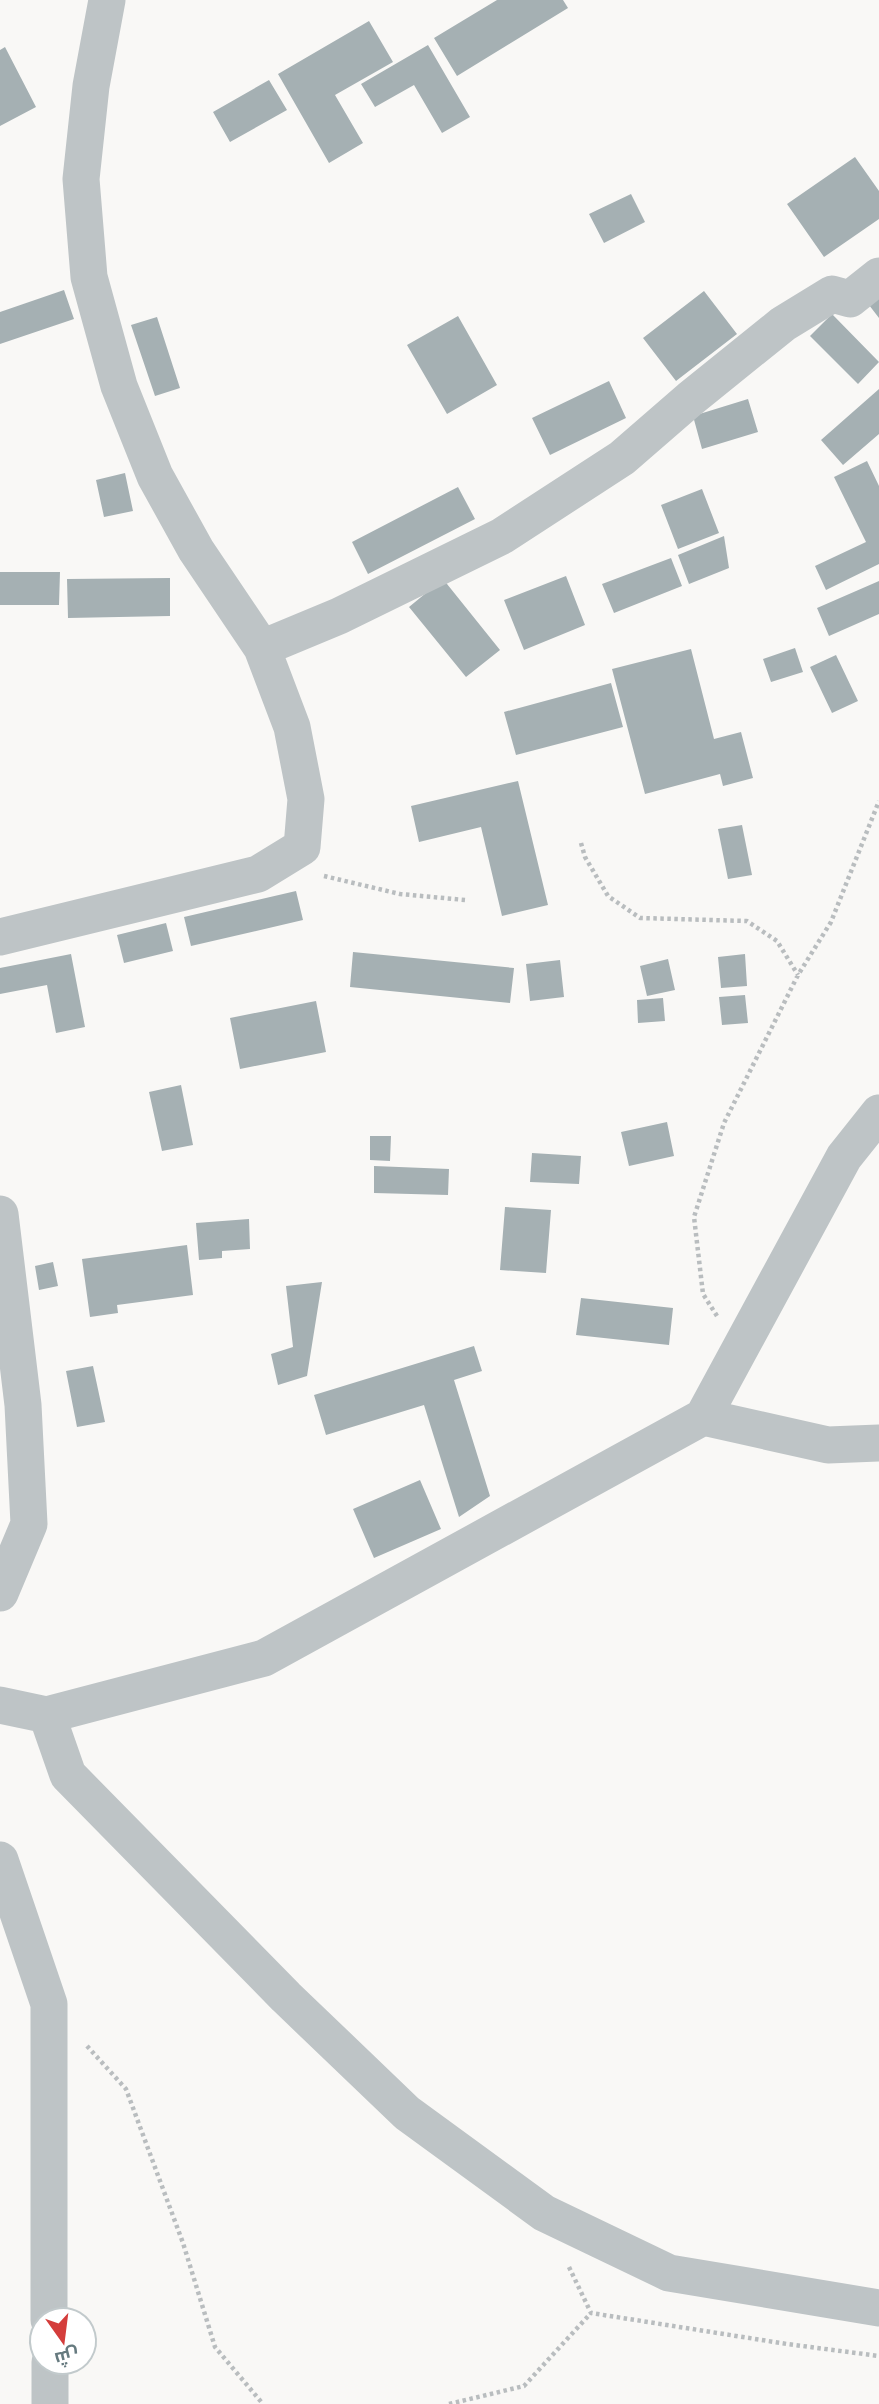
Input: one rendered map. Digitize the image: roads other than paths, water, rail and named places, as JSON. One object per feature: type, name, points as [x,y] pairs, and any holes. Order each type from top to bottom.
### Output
[{"type":"street","points":[[0,937],[258,874],[302,847],[306,799],[292,727],[262,649],[197,550],[155,476],[118,386],[89,277],[81,179],[91,86],[107,0]]},
{"type":"street","points":[[262,649],[340,616],[502,536],[622,458],[783,324],[832,294],[850,299],[879,276]]},
{"type":"street","points":[[0,1705],[47,1715],[264,1658],[703,1417],[844,1157],[879,1113]]},
{"type":"street","points":[[0,1214],[23,1405],[29,1524],[0,1593]]},
{"type":"street","points":[[703,1417],[828,1445],[879,1443]]},
{"type":"street","points":[[47,1715],[68,1775],[286,1997],[407,2113],[544,2213],[669,2273],[879,2308]]},
{"type":"street","points":[[0,1860],[49,2004],[49,2306]]},
{"type":"street","points":[[50,2376],[50,2404]]}]
